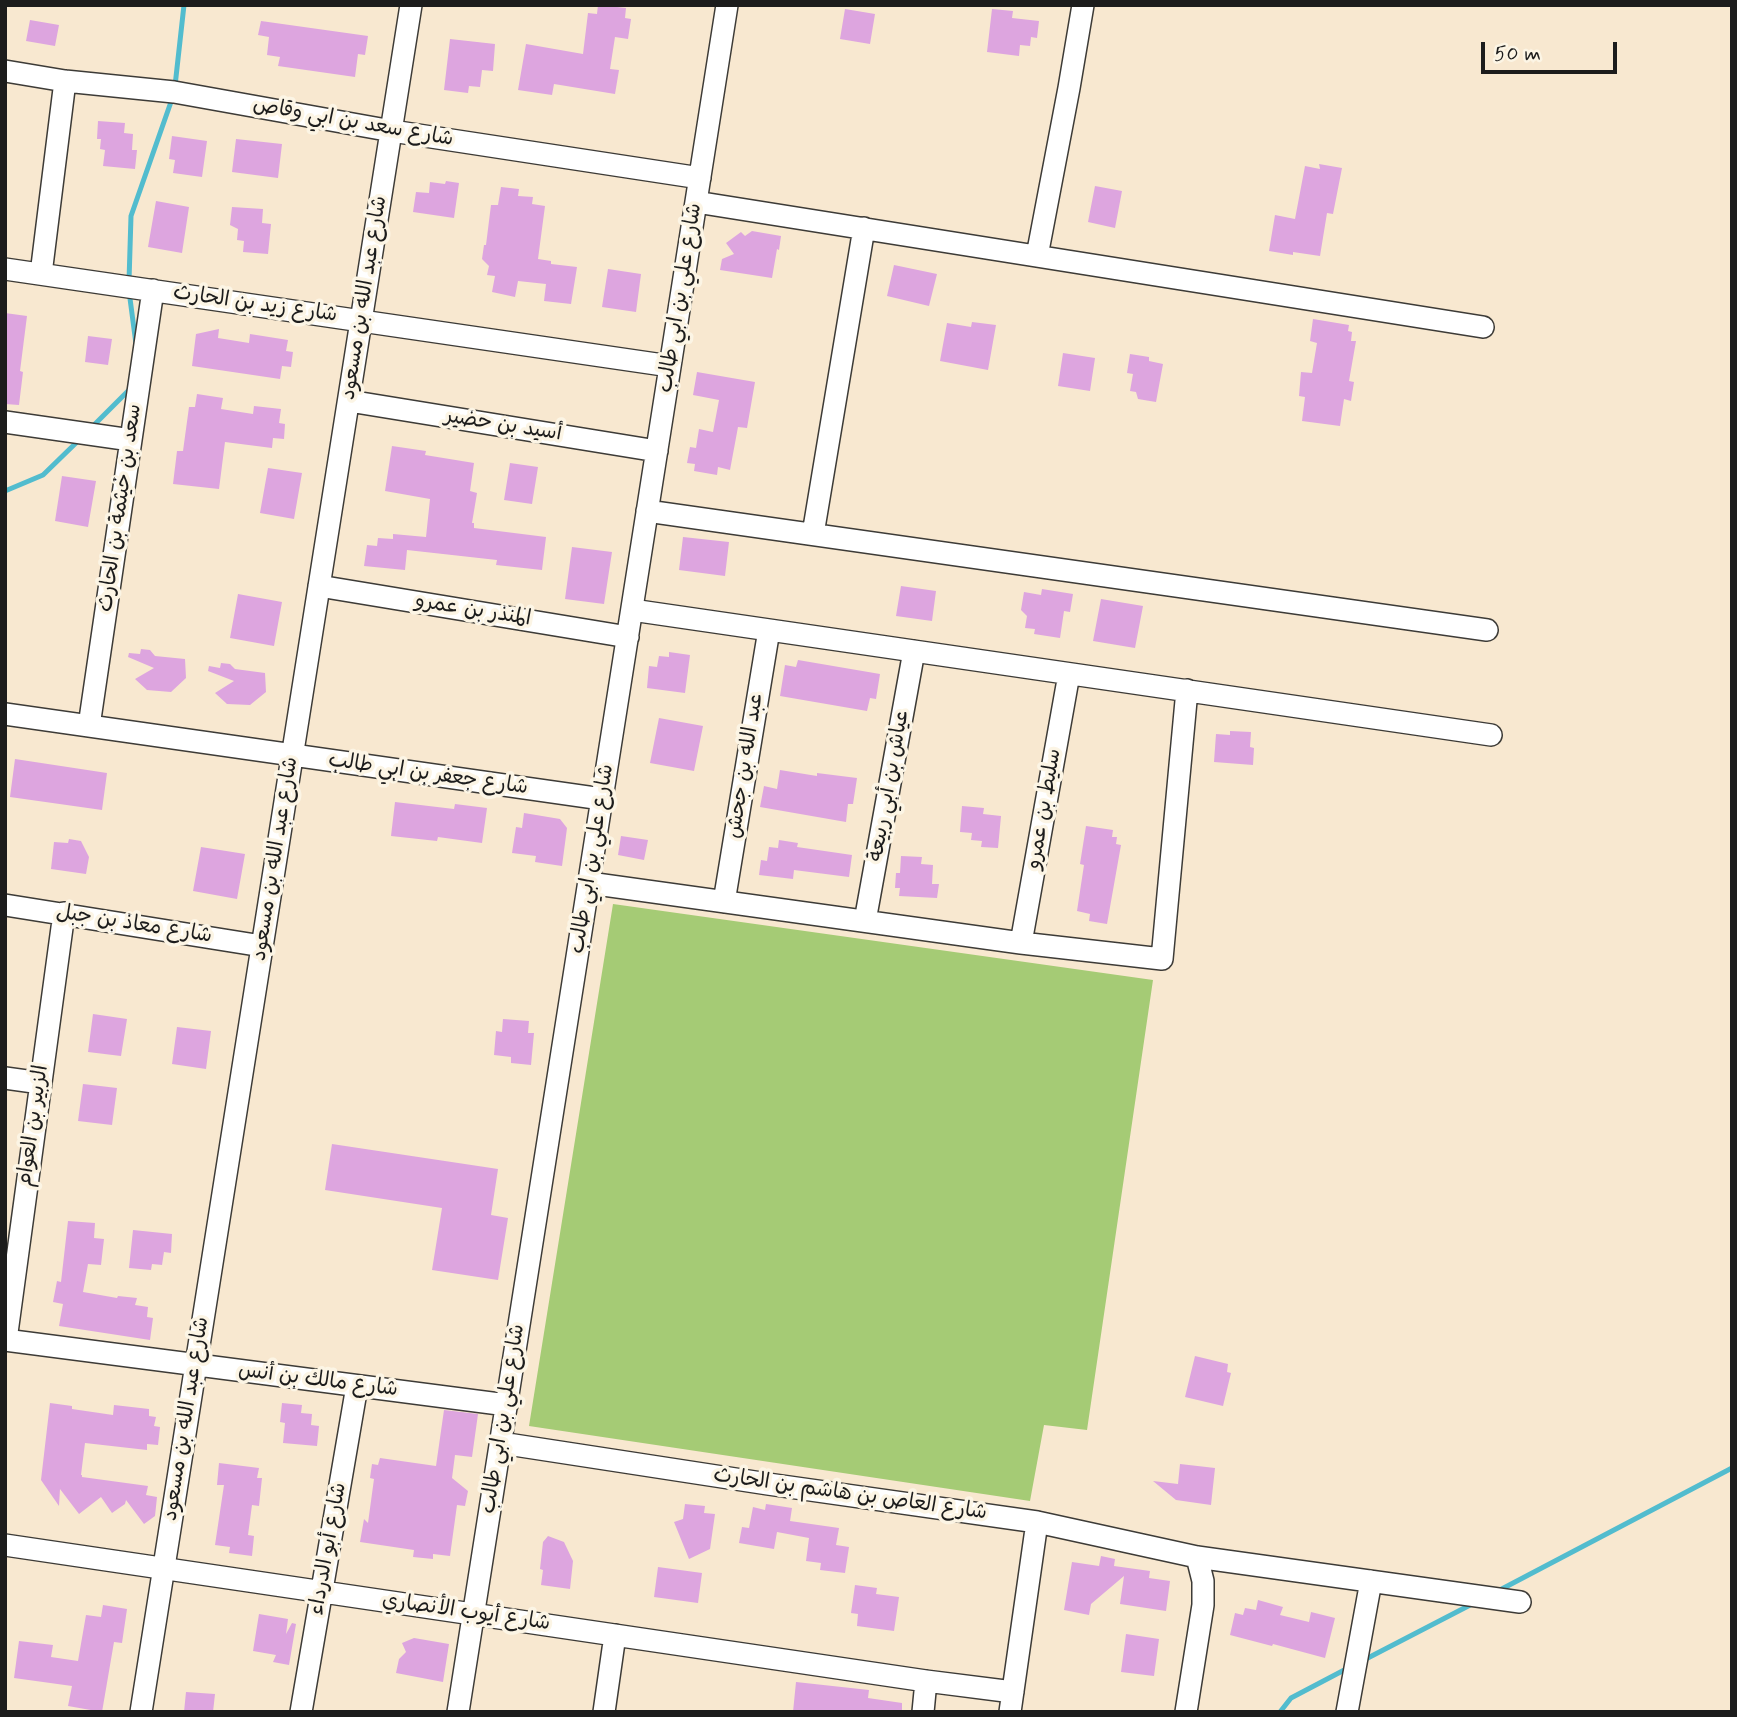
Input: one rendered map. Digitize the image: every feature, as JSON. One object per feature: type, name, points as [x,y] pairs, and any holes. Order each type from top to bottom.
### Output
[{"type":"street","name":"شارع عبد الله بن مسعود","points":[[141,1712],[411,5]]},
{"type":"street","name":"شارع علي بن ابي طالب","points":[[458,1712],[727,5]]},
{"type":"street","points":[[1037,256],[1083,5]]},
{"type":"street","name":"شارع سعد بن ابي وقاص","points":[[5,71],[65,81],[174,92],[391,131],[700,178]]},
{"type":"street","points":[[41,274],[65,81]]},
{"type":"street","points":[[696,202],[1483,327]]},
{"type":"street","points":[[813,534],[863,228]]},
{"type":"street","name":"شارع زيد بن الحارث","points":[[5,268],[670,366]]},
{"type":"street","name":"سعد بن خيثمة بن الحارث","points":[[89,726],[153,290]]},
{"type":"street","name":"أسيد بن حضير","points":[[349,401],[657,451]]},
{"type":"street","points":[[5,422],[131,440]]},
{"type":"street","points":[[647,511],[1488,630]]},
{"type":"street","name":"المنذر بن عمرو","points":[[320,586],[628,637]]},
{"type":"street","points":[[632,610],[1491,735]]},
{"type":"street","name":"عبد الله بن جحش","points":[[724,902],[769,630]]},
{"type":"street","name":"عياش بن أبي ربيعة","points":[[865,921],[915,651]]},
{"type":"street","name":"سليط بن عمرو","points":[[1021,943],[1069,674]]},
{"type":"street","points":[[589,883],[1021,943],[1162,959],[1187,690]]},
{"type":"street","name":"شارع جعفر بن ابي طالب","points":[[5,714],[602,799]]},
{"type":"street","name":"شارع معاذ بن جبل","points":[[5,905],[262,946]]},
{"type":"street","name":"الزبير بن العوام","points":[[6,1340],[15,1189],[41,1083],[64,913]]},
{"type":"street","points":[[5,1078],[41,1083]]},
{"type":"street","name":"شارع مالك بن أنس","points":[[6,1340],[507,1405]]},
{"type":"street","name":"شارع أبو الدرداء","points":[[301,1712],[357,1386]]},
{"type":"street","name":"شارع العاص بن هاشم بن الحارث","points":[[501,1443],[1037,1522],[1196,1557],[1520,1602]]},
{"type":"street","points":[[1012,1702],[1037,1522]]},
{"type":"street","name":"شارع أيوب الأنصاري","points":[[5,1545],[926,1681],[1012,1702]]},
{"type":"street","points":[[1185,1712],[1203,1605],[1203,1581],[1196,1557]]},
{"type":"street","points":[[1347,1712],[1371,1581]]},
{"type":"street","points":[[604,1712],[615,1635]]},
{"type":"street","points":[[923,1712],[926,1681]]},
{"type":"green space","points":[[613,904],[1153,980],[1087,1430],[1044,1425],[1030,1501],[529,1426]]},
{"type":"building","points":[[598,5],[626,8],[625,18],[631,19],[628,39],[615,37],[610,69],[619,70],[615,94],[554,84],[552,95],[518,90],[526,44],[583,54],[588,13],[597,14]]},
{"type":"building","points":[[845,9],[875,14],[870,44],[840,39]]},
{"type":"building","points":[[992,9],[1013,11],[1012,18],[1039,21],[1037,38],[1031,37],[1030,46],[1020,45],[1019,56],[987,52]]},
{"type":"building","points":[[30,20],[59,25],[55,46],[26,41]]},
{"type":"building","points":[[261,21],[368,36],[365,55],[358,54],[355,77],[278,66],[280,57],[267,55],[269,37],[258,35]]},
{"type":"building","points":[[450,39],[495,44],[493,71],[482,70],[480,87],[469,86],[468,93],[444,90]]},
{"type":"building","points":[[98,121],[125,123],[124,133],[133,134],[132,150],[137,150],[135,169],[103,166],[105,150],[100,149],[101,139],[97,139]]},
{"type":"building","points":[[172,136],[207,141],[202,177],[173,173],[175,160],[169,159]]},
{"type":"building","points":[[236,139],[282,144],[278,178],[232,172]]},
{"type":"building","points":[[1319,164],[1342,168],[1333,214],[1327,213],[1320,256],[1269,251],[1275,215],[1295,219],[1305,166],[1320,169]]},
{"type":"building","points":[[446,181],[459,183],[454,218],[413,212],[416,192],[429,193],[430,182],[445,184]]},
{"type":"building","points":[[1095,186],[1122,191],[1115,228],[1088,222]]},
{"type":"building","points":[[501,187],[519,189],[518,196],[533,197],[532,204],[545,206],[538,259],[551,261],[551,264],[577,267],[571,304],[544,301],[546,284],[518,281],[515,297],[492,292],[495,276],[487,275],[489,266],[482,259],[491,205],[498,205]]},
{"type":"building","points":[[156,201],[189,207],[182,253],[148,247]]},
{"type":"building","points":[[232,207],[263,209],[262,223],[271,224],[268,254],[243,252],[244,241],[237,240],[238,229],[230,225]]},
{"type":"building","points":[[752,231],[781,236],[772,278],[720,270],[722,259],[734,254],[726,243],[741,232],[745,236]]},
{"type":"building","points":[[894,265],[937,274],[929,306],[887,296]]},
{"type":"building","points":[[608,269],[641,274],[636,312],[602,307]]},
{"type":"building","points":[[5,313],[27,316],[19,405],[5,404]]},
{"type":"building","points":[[1313,319],[1349,325],[1348,331],[1352,332],[1351,341],[1356,341],[1349,381],[1354,382],[1351,401],[1344,399],[1340,426],[1302,421],[1305,397],[1299,396],[1301,372],[1312,373],[1317,343],[1310,341]]},
{"type":"building","points":[[972,322],[996,325],[988,370],[940,361],[947,323],[971,327]]},
{"type":"building","points":[[219,329],[218,338],[249,343],[250,334],[288,340],[286,351],[293,352],[291,367],[282,366],[280,379],[192,366],[196,334]]},
{"type":"building","points":[[88,336],[112,339],[108,365],[85,362]]},
{"type":"building","points":[[1063,353],[1095,358],[1090,391],[1058,386]]},
{"type":"building","points":[[1130,354],[1149,357],[1149,361],[1163,364],[1156,402],[1138,399],[1136,392],[1130,391],[1133,374],[1127,373]]},
{"type":"building","points":[[697,372],[755,382],[747,428],[738,427],[730,470],[718,467],[717,475],[694,471],[695,464],[687,463],[690,447],[696,448],[699,429],[713,432],[719,400],[693,395]]},
{"type":"building","points":[[197,394],[223,398],[221,409],[253,414],[254,406],[281,409],[279,423],[285,424],[284,439],[273,438],[272,448],[225,442],[219,489],[173,484],[177,451],[183,451],[189,407],[195,407]]},
{"type":"building","points":[[392,446],[426,451],[425,455],[474,463],[470,491],[477,493],[472,523],[474,528],[546,537],[542,570],[496,565],[497,560],[407,550],[405,570],[364,566],[367,545],[377,546],[378,538],[393,539],[393,534],[426,537],[430,499],[385,491]]},
{"type":"building","points":[[510,463],[538,467],[532,504],[504,500]]},
{"type":"building","points":[[268,468],[302,473],[294,519],[260,513]]},
{"type":"building","points":[[62,476],[96,481],[88,527],[55,521]]},
{"type":"building","points":[[683,537],[729,542],[725,576],[679,570]]},
{"type":"building","points":[[572,547],[612,552],[604,604],[565,599]]},
{"type":"building","points":[[901,586],[936,591],[932,621],[896,616]]},
{"type":"building","points":[[1042,589],[1073,594],[1070,612],[1064,611],[1060,638],[1034,634],[1035,629],[1025,628],[1027,616],[1021,610],[1024,592],[1041,595]]},
{"type":"building","points":[[238,594],[282,602],[274,646],[230,638]]},
{"type":"building","points":[[1101,599],[1143,606],[1135,648],[1093,641]]},
{"type":"building","points":[[141,649],[150,650],[155,656],[185,659],[186,678],[171,692],[147,690],[135,679],[154,668],[128,657],[129,653],[140,654]]},
{"type":"building","points":[[669,652],[690,655],[685,693],[647,688],[649,666],[657,667],[659,656],[669,657]]},
{"type":"building","points":[[798,660],[880,674],[876,699],[870,698],[867,711],[780,696],[785,665],[796,667]]},
{"type":"building","points":[[221,663],[230,664],[235,669],[265,673],[266,692],[250,705],[227,704],[215,693],[234,681],[208,671],[209,666],[220,668]]},
{"type":"building","points":[[659,718],[703,726],[694,771],[650,763]]},
{"type":"building","points":[[1230,731],[1251,732],[1253,765],[1214,762],[1216,734],[1230,735]]},
{"type":"building","points":[[15,759],[107,773],[102,810],[10,797]]},
{"type":"building","points":[[780,770],[817,776],[817,773],[857,778],[853,804],[848,804],[846,822],[760,807],[764,786],[777,789]]},
{"type":"building","points":[[395,802],[454,809],[455,804],[487,808],[482,843],[438,837],[437,841],[391,836]]},
{"type":"building","points":[[962,806],[984,808],[983,814],[1001,816],[998,848],[981,847],[982,841],[971,840],[972,833],[960,832]]},
{"type":"building","points":[[524,813],[560,819],[567,828],[562,866],[535,862],[536,856],[512,853],[516,827],[522,828]]},
{"type":"building","points":[[1086,826],[1113,830],[1112,837],[1117,837],[1116,844],[1121,845],[1107,924],[1089,921],[1090,914],[1077,911],[1084,865],[1080,864]]},
{"type":"building","points":[[621,836],[648,840],[644,860],[618,855]]},
{"type":"building","points":[[69,839],[81,841],[89,857],[86,874],[51,869],[54,842],[68,843]]},
{"type":"building","points":[[779,840],[798,843],[797,847],[852,855],[849,877],[794,870],[793,879],[759,875],[761,860],[767,861],[769,847],[778,848]]},
{"type":"building","points":[[201,847],[245,854],[237,899],[193,891]]},
{"type":"building","points":[[901,856],[922,857],[921,864],[933,865],[932,884],[939,884],[937,898],[899,896],[900,888],[895,888],[896,873],[900,873]]},
{"type":"building","points":[[93,1014],[127,1019],[121,1056],[88,1052]]},
{"type":"building","points":[[503,1019],[529,1021],[528,1033],[534,1033],[531,1065],[511,1063],[511,1057],[494,1055],[496,1031],[502,1032]]},
{"type":"building","points":[[177,1027],[211,1031],[206,1069],[172,1064]]},
{"type":"building","points":[[83,1084],[117,1088],[112,1125],[78,1121]]},
{"type":"building","points":[[332,1144],[498,1169],[491,1215],[508,1218],[498,1280],[432,1270],[442,1208],[325,1190]]},
{"type":"building","points":[[68,1221],[95,1223],[94,1238],[104,1239],[101,1265],[88,1264],[83,1292],[117,1298],[137,1298],[135,1305],[148,1307],[147,1317],[153,1318],[150,1340],[59,1326],[63,1304],[53,1302],[57,1281],[61,1282]]},
{"type":"building","points":[[133,1230],[172,1234],[171,1253],[164,1252],[162,1265],[152,1264],[151,1270],[129,1268]]},
{"type":"building","points":[[1195,1356],[1228,1364],[1227,1372],[1231,1373],[1223,1406],[1185,1397]]},
{"type":"building","points":[[50,1403],[113,1415],[114,1405],[149,1409],[149,1416],[156,1417],[154,1426],[160,1427],[158,1445],[147,1444],[147,1450],[85,1443],[81,1475],[148,1486],[146,1495],[157,1497],[155,1516],[144,1524],[126,1500],[125,1504],[112,1513],[101,1497],[79,1514],[60,1489],[59,1506],[41,1480]]},
{"type":"building","points":[[282,1403],[302,1405],[301,1413],[312,1414],[311,1425],[319,1426],[317,1446],[283,1443],[285,1423],[280,1422]]},
{"type":"building","points":[[444,1410],[478,1414],[472,1457],[455,1455],[452,1478],[468,1491],[465,1506],[457,1505],[450,1556],[433,1554],[433,1559],[413,1557],[414,1550],[360,1542],[364,1519],[368,1523],[374,1479],[370,1478],[372,1464],[378,1465],[380,1458],[436,1466]]},
{"type":"building","points":[[219,1463],[259,1468],[257,1478],[262,1478],[259,1506],[252,1505],[248,1535],[254,1536],[252,1556],[229,1553],[230,1547],[215,1545],[224,1485],[217,1485]]},
{"type":"building","points":[[1180,1464],[1215,1468],[1211,1505],[1176,1500],[1153,1481],[1178,1484]]},
{"type":"building","points":[[685,1504],[705,1506],[704,1513],[715,1514],[710,1549],[689,1559],[674,1522],[683,1519]]},
{"type":"building","points":[[766,1504],[792,1508],[790,1521],[839,1528],[836,1545],[849,1547],[845,1573],[820,1570],[821,1563],[806,1561],[809,1538],[777,1532],[774,1549],[739,1543],[742,1527],[749,1528],[753,1507],[765,1510]]},
{"type":"building","points":[[548,1536],[564,1542],[573,1561],[570,1589],[541,1585],[543,1542]]},
{"type":"building","points":[[1101,1556],[1115,1559],[1114,1566],[1150,1571],[1149,1578],[1170,1581],[1166,1611],[1120,1604],[1124,1576],[1091,1604],[1089,1615],[1064,1610],[1072,1562],[1099,1566]]},
{"type":"building","points":[[658,1567],[702,1573],[698,1603],[654,1597]]},
{"type":"building","points":[[855,1585],[877,1588],[876,1594],[899,1597],[894,1631],[857,1626],[858,1614],[851,1613]]},
{"type":"building","points":[[1258,1600],[1283,1607],[1280,1615],[1309,1622],[1311,1612],[1335,1618],[1325,1658],[1230,1635],[1235,1613],[1243,1615],[1245,1608],[1256,1610]]},
{"type":"building","points":[[103,1605],[127,1609],[122,1643],[114,1642],[102,1712],[68,1706],[72,1686],[14,1678],[19,1641],[53,1645],[51,1657],[78,1661],[86,1615],[101,1617]]},
{"type":"building","points":[[259,1614],[288,1619],[286,1634],[292,1623],[296,1624],[289,1665],[273,1662],[276,1655],[253,1651]]},
{"type":"building","points":[[1126,1634],[1159,1639],[1154,1676],[1121,1672]]},
{"type":"building","points":[[414,1638],[449,1644],[443,1682],[396,1673],[399,1659],[406,1652],[402,1643]]},
{"type":"building","points":[[796,1682],[869,1690],[868,1698],[902,1703],[902,1712],[793,1712]]},
{"type":"building","points":[[186,1692],[215,1694],[213,1712],[184,1712]]},
{"type":"waterway","points":[[175,86],[184,5]]},
{"type":"waterway","points":[[129,281],[131,216],[172,99]]},
{"type":"waterway","points":[[129,291],[136,344]]},
{"type":"waterway","points":[[91,428],[131,388]]},
{"type":"waterway","points":[[5,491],[43,475],[79,440]]},
{"type":"waterway","points":[[1496,1592],[1732,1468]]},
{"type":"waterway","points":[[1362,1661],[1474,1603]]},
{"type":"waterway","points":[[1280,1712],[1291,1698],[1350,1667]]}]
